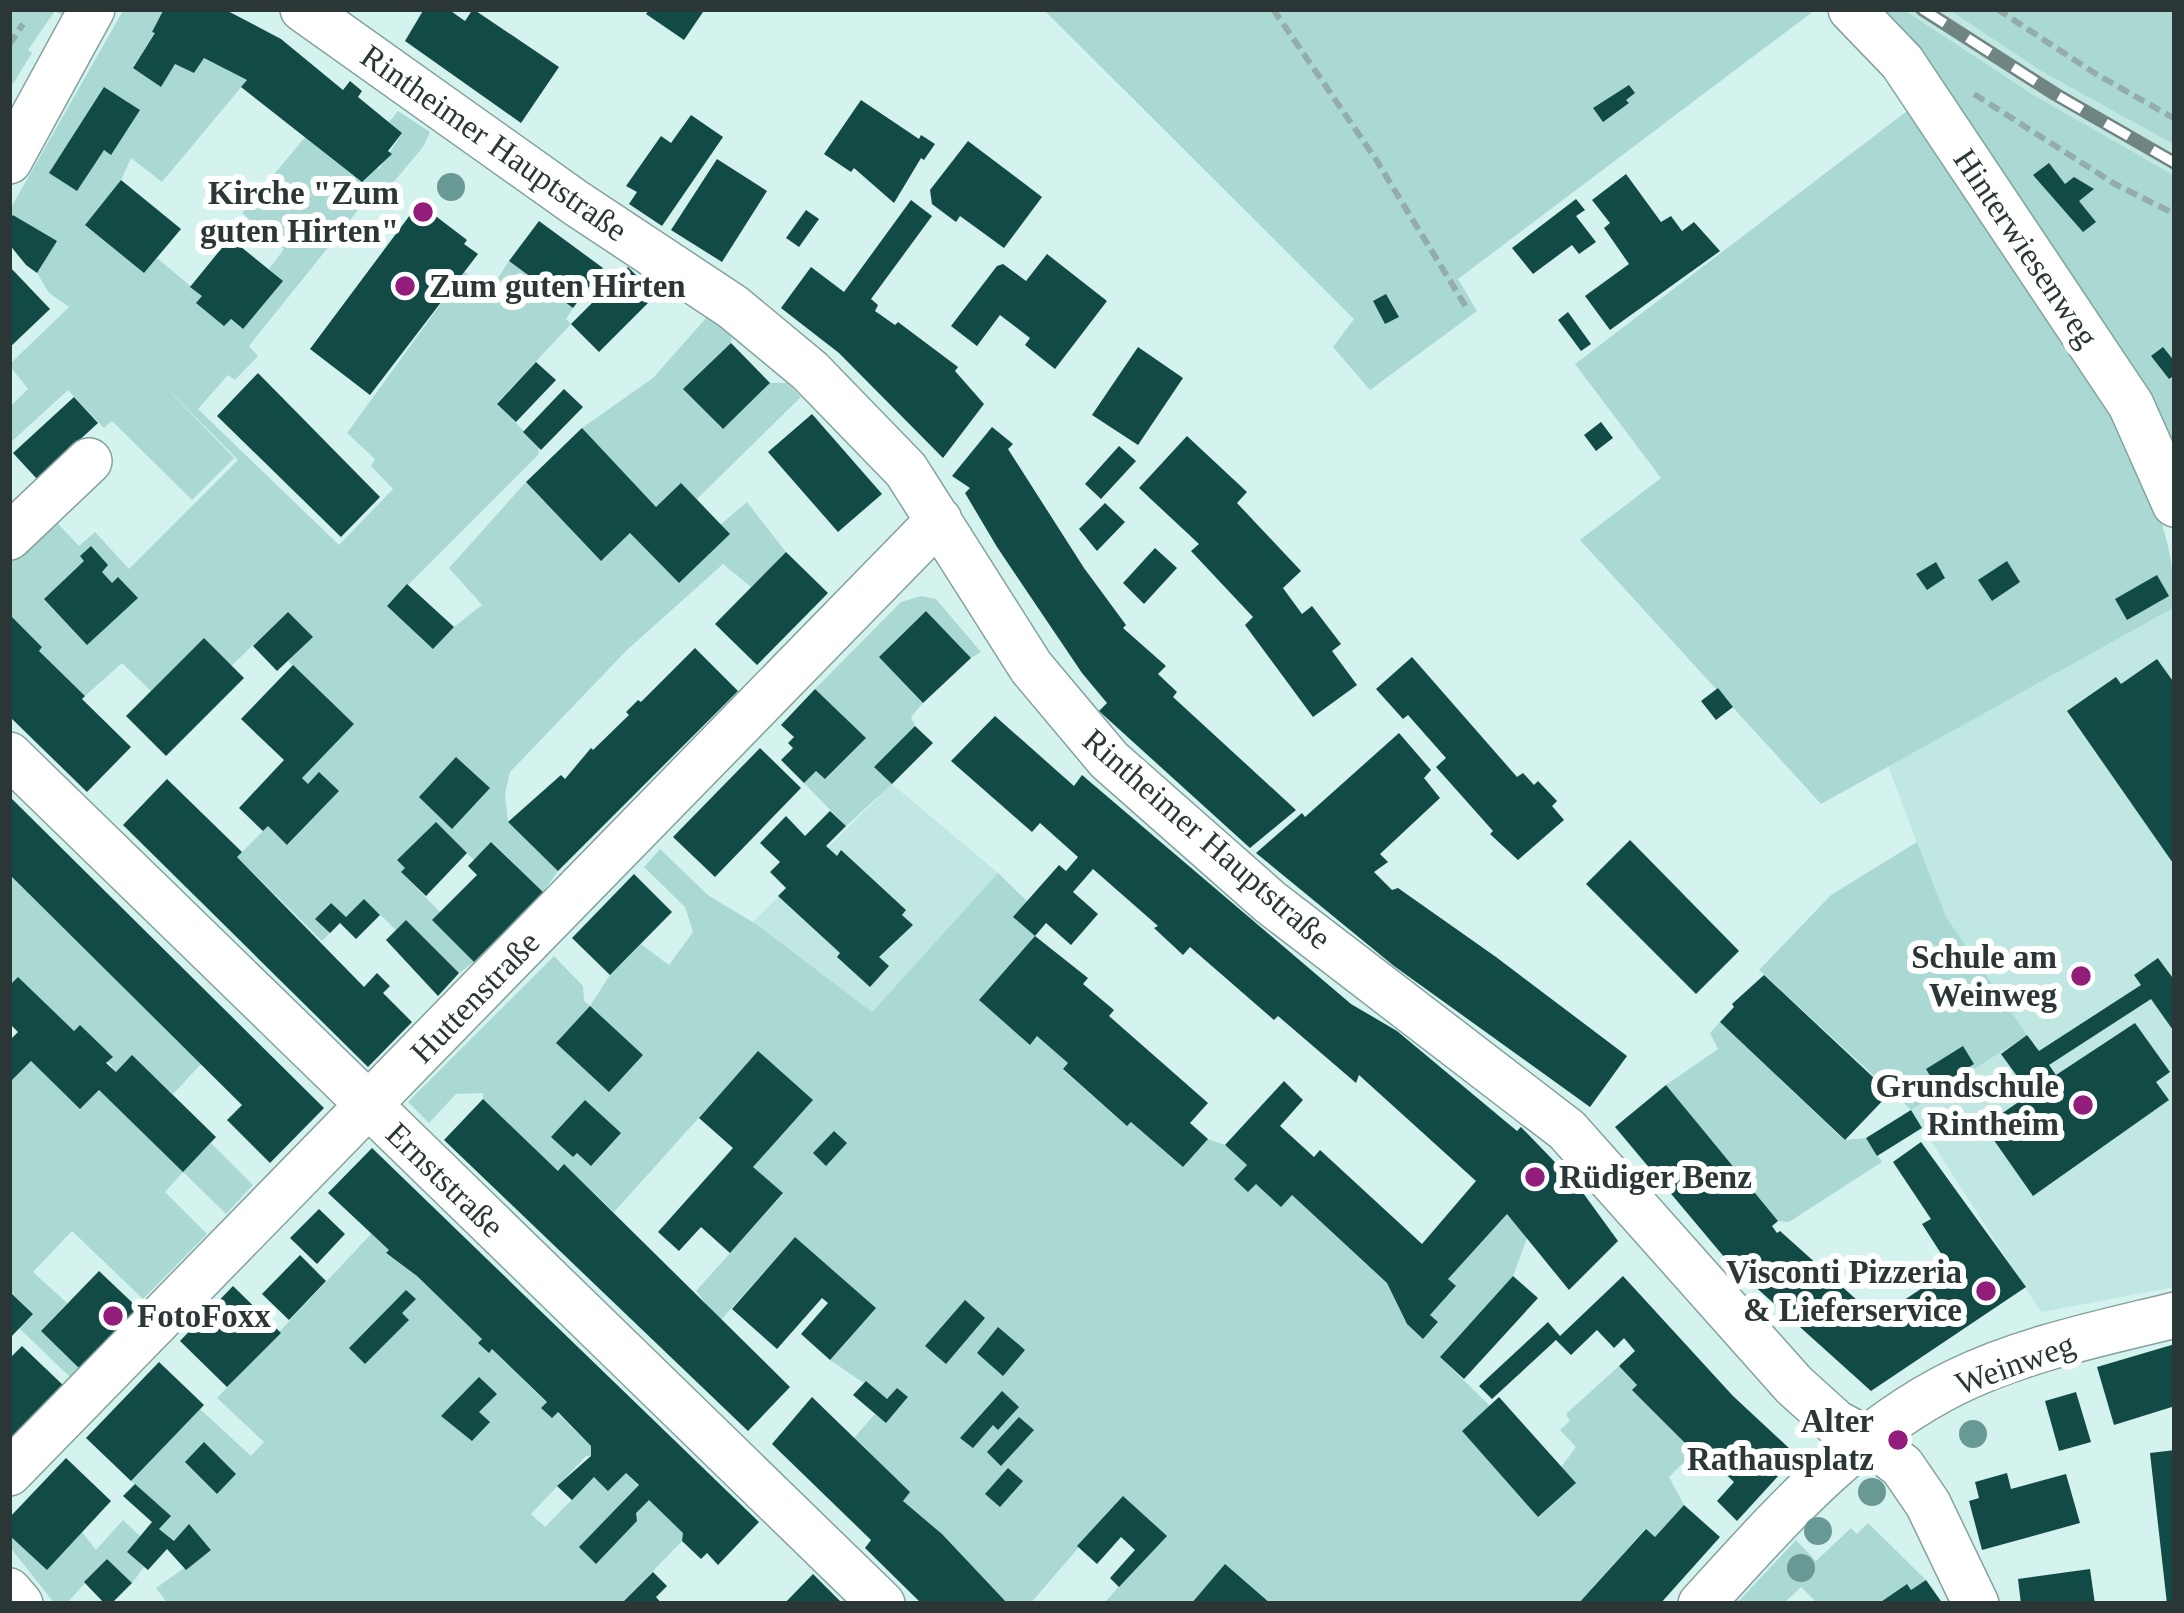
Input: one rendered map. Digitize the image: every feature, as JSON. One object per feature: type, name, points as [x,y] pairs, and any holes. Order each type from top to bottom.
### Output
[{"type":"street","points":[[9,160],[92,9]]},
{"type":"street","name":"Rintheimer Hauptstraße","points":[[302,9],[733,307],[863,422],[907,470],[1031,667],[1108,760],[1270,902],[1567,1130],[1794,1385],[1836,1423],[1902,1466],[1928,1504],[1976,1604]]},
{"type":"street","name":"Hinterwiesenweg","points":[[1851,9],[1902,62],[2131,405],[2175,504]]},
{"type":"street","points":[[9,537],[89,461]]},
{"type":"street","name":"Huttenstraße","points":[[9,1473],[939,520]]},
{"type":"street","name":"Ernststraße","points":[[9,755],[882,1604]]},
{"type":"street","name":"Weinweg","points":[[1701,1604],[1817,1479],[1866,1439],[1957,1381],[2078,1340],[2175,1315]]},
{"type":"street","points":[[9,1591],[20,1604]]},
{"type":"path","points":[[1273,9],[1375,158],[1466,307]]},
{"type":"path","points":[[1997,9],[2096,74],[2175,118]]},
{"type":"path","points":[[9,45],[23,24]]},
{"type":"path","points":[[1964,88],[2115,184],[2175,214]]},
{"type":"shaded area","points":[[9,9],[67,9],[64,16],[55,11],[28,50],[32,53],[9,90]]},
{"type":"shaded area","points":[[124,9],[164,9],[133,67],[161,87],[175,64],[194,73],[204,58],[247,80],[162,182],[131,158],[121,180],[85,225],[144,273],[157,258],[242,329],[282,281],[269,269],[284,249],[242,213],[306,136],[379,169],[402,133],[389,122],[398,111],[430,132],[376,203],[367,199],[249,346],[258,356],[235,380],[228,375],[198,409],[339,545],[393,489],[371,466],[375,459],[347,433],[464,272],[492,287],[509,261],[573,308],[566,319],[571,324],[497,403],[538,446],[539,454],[388,605],[454,627],[482,605],[449,568],[526,482],[600,560],[630,533],[679,583],[729,535],[720,525],[747,502],[786,552],[751,587],[723,564],[627,650],[510,772],[505,794],[508,822],[558,871],[543,892],[492,842],[474,860],[436,822],[398,859],[405,868],[402,873],[440,912],[433,921],[474,962],[459,973],[406,920],[396,930],[364,899],[346,917],[330,903],[316,918],[330,933],[322,941],[237,857],[268,826],[288,845],[338,792],[320,773],[308,784],[302,778],[354,724],[288,661],[312,637],[288,612],[231,666],[204,638],[151,691],[122,663],[85,696],[9,614],[9,550],[48,513],[79,546],[95,532],[129,569],[238,460],[156,377],[234,458],[192,500],[112,421],[104,428],[68,390],[9,444],[9,408],[28,389],[9,365],[69,307],[49,293],[37,273],[56,241],[14,215],[9,221],[9,211]]},
{"type":"shaded area","points":[[1043,9],[1815,10],[1458,279],[1477,311],[1370,390],[1333,347],[1354,319]]},
{"type":"shaded area","points":[[1867,9],[1903,9],[2032,94],[2175,176],[2175,472]]},
{"type":"shaded area","points":[[1904,9],[1948,9],[2041,71],[2175,145],[2175,176],[2032,94]]},
{"type":"shaded area","points":[[1948,9],[2175,9],[2175,145],[2041,71]]},
{"type":"shaded area","points":[[1911,108],[2127,441],[2162,522],[2175,607],[1821,804],[1580,540],[1661,478],[1575,364]]},
{"type":"shaded area","points":[[707,317],[732,334],[731,343],[684,389],[722,429],[770,383],[787,383],[801,397],[696,500],[656,507],[582,428],[653,378]]},
{"type":"shaded area","points":[[921,596],[936,599],[981,652],[971,658],[926,611],[880,656],[923,703],[911,717],[915,726],[875,766],[892,784],[846,826],[804,783],[816,771],[826,779],[863,741],[815,689],[901,602]]},
{"type":"shaded area","name":"Schule am Weinweg","points":[[2175,607],[2175,1287],[2041,1312],[1911,1110],[2027,1035],[1945,917],[1888,766]]},
{"type":"shaded area","points":[[892,784],[998,873],[872,1012],[753,922]]},
{"type":"shaded area","points":[[1917,842],[1946,917],[2027,1035],[1911,1110],[1759,970],[1831,895]]},
{"type":"shaded area","points":[[660,849],[709,896],[756,924],[872,1012],[998,873],[1027,901],[1014,917],[1035,936],[980,1001],[1029,1044],[1038,1036],[1068,1063],[1063,1070],[1183,1167],[1208,1139],[1225,1145],[1247,1165],[1235,1178],[1292,1195],[1387,1283],[1407,1324],[1423,1339],[1438,1323],[1430,1315],[1456,1287],[1448,1279],[1507,1214],[1527,1238],[1513,1276],[1440,1357],[1490,1406],[1462,1431],[1538,1517],[1575,1484],[1561,1467],[1576,1447],[1560,1430],[1570,1421],[1566,1414],[1619,1366],[1637,1385],[1633,1390],[1694,1452],[1669,1477],[1684,1505],[1655,1537],[1645,1529],[1578,1604],[1103,1604],[1166,1536],[1123,1496],[1030,1604],[1008,1604],[942,1534],[903,1501],[854,1438],[875,1414],[887,1422],[908,1398],[897,1388],[887,1399],[830,1360],[875,1307],[795,1237],[720,1321],[696,1291],[783,1194],[753,1167],[813,1100],[758,1052],[614,1212],[565,1165],[558,1171],[483,1099],[483,1093],[456,1094],[429,1123],[408,1102],[554,956],[583,986],[584,1001],[590,1006],[610,975],[641,944],[669,965],[693,932],[685,907],[644,867]]},
{"type":"shaded area","points":[[9,874],[201,1064],[173,1094],[132,1056],[116,1072],[80,1026],[74,1031],[9,986]]},
{"type":"shaded area","points":[[1720,1022],[1844,1140],[1866,1138],[1882,1162],[1789,1222],[1778,1221],[1666,1085],[1718,1049],[1710,1033]]},
{"type":"shaded area","points":[[31,1061],[80,1108],[99,1090],[183,1171],[211,1143],[253,1185],[226,1214],[183,1172],[165,1192],[207,1234],[143,1299],[72,1231],[33,1272],[67,1303],[41,1331],[80,1369],[71,1378],[19,1328],[32,1313],[9,1295],[9,1083]]},
{"type":"shaded area","points":[[372,1233],[389,1250],[386,1254],[417,1276],[482,1339],[479,1343],[488,1352],[492,1349],[591,1446],[591,1456],[531,1514],[545,1527],[594,1477],[609,1490],[626,1473],[683,1533],[682,1541],[621,1604],[168,1604],[156,1588],[211,1549],[189,1525],[174,1541],[159,1529],[170,1516],[131,1481],[200,1409],[251,1456],[264,1442],[217,1398]]},
{"type":"shaded area","points":[[123,1520],[140,1536],[127,1552],[144,1567],[132,1583],[107,1559],[66,1604],[55,1604],[9,1546],[9,1535],[47,1570],[82,1532],[96,1550]]},
{"type":"shaded area","points":[[1868,1523],[1926,1580],[1911,1590],[1906,1584],[1881,1604],[1818,1604],[1801,1587],[1783,1604],[1736,1604],[1796,1540],[1816,1561],[1851,1528],[1857,1534]]},
{"type":"building","points":[[164,9],[224,9],[281,39],[343,90],[350,81],[362,91],[358,97],[402,133],[388,151],[392,154],[362,182],[241,87],[247,80],[204,58],[194,73],[175,64],[161,87],[133,68]]},
{"type":"building","points":[[424,9],[448,9],[465,21],[473,9],[559,67],[521,123],[405,41]]},
{"type":"building","points":[[650,9],[705,9],[684,40],[646,14]]},
{"type":"building","points":[[1629,85],[1635,93],[1626,100],[1629,103],[1603,122],[1593,108]]},
{"type":"building","points":[[104,87],[140,110],[111,155],[104,150],[77,191],[49,173]]},
{"type":"building","points":[[861,100],[919,139],[921,135],[935,144],[894,203],[854,168],[851,172],[824,154]]},
{"type":"building","points":[[691,115],[723,137],[662,226],[629,204],[637,192],[626,186],[661,136],[671,143]]},
{"type":"building","points":[[968,141],[1042,197],[1004,248],[960,216],[956,222],[932,204],[930,190]]},
{"type":"building","points":[[717,159],[767,191],[722,262],[671,230]]},
{"type":"building","points":[[2049,163],[2065,184],[2074,177],[2094,189],[2079,201],[2096,222],[2083,232],[2033,175]]},
{"type":"building","points":[[1626,174],[1661,222],[1671,216],[1682,231],[1694,222],[1720,251],[1610,330],[1585,296],[1629,264],[1604,228],[1610,223],[1592,200]]},
{"type":"building","points":[[121,180],[181,229],[144,273],[85,225]]},
{"type":"building","points":[[1576,199],[1585,210],[1576,216],[1596,242],[1579,254],[1572,245],[1533,274],[1512,248]]},
{"type":"building","points":[[911,200],[932,216],[871,299],[878,305],[875,311],[895,325],[898,322],[958,367],[955,371],[984,404],[943,458],[839,353],[781,308],[811,267],[844,292]]},
{"type":"building","name":"Zum guten Hirten","points":[[416,207],[430,218],[433,214],[478,254],[370,395],[310,349]]},
{"type":"building","points":[[806,210],[819,219],[799,247],[786,238]]},
{"type":"building","points":[[13,215],[57,241],[37,273],[9,244]]},
{"type":"building","points":[[539,221],[603,268],[573,308],[509,261]]},
{"type":"building","points":[[230,238],[283,281],[243,329],[231,319],[224,326],[196,303],[202,296],[190,287]]},
{"type":"building","points":[[1047,254],[1107,301],[1055,369],[1025,345],[1030,338],[1000,315],[977,346],[951,326],[997,266],[1003,264],[1026,281]]},
{"type":"building","points":[[9,266],[50,309],[9,348]]},
{"type":"building","points":[[628,267],[656,295],[599,352],[571,324]]},
{"type":"building","points":[[1386,294],[1399,317],[1385,324],[1373,301]]},
{"type":"building","points":[[1568,312],[1591,344],[1581,351],[1558,320]]},
{"type":"building","points":[[731,343],[770,383],[723,429],[683,389]]},
{"type":"building","points":[[1138,347],[1183,378],[1138,445],[1092,415]]},
{"type":"building","points":[[2163,347],[2175,362],[2175,375],[2169,379],[2151,356]]},
{"type":"building","points":[[536,362],[556,380],[516,422],[497,404]]},
{"type":"building","points":[[258,373],[380,497],[341,537],[217,416]]},
{"type":"building","points":[[564,389],[583,407],[541,450],[523,432]]},
{"type":"building","points":[[74,397],[98,423],[37,479],[13,453]]},
{"type":"building","points":[[812,414],[882,494],[838,532],[768,452]]},
{"type":"building","points":[[1601,422],[1613,438],[1596,451],[1584,435]]},
{"type":"building","points":[[992,427],[1013,444],[1008,449],[1126,625],[1123,628],[1166,666],[1158,674],[1177,692],[1173,697],[1296,810],[1250,848],[1099,711],[1107,703],[997,547],[965,493],[970,488],[952,476]]},
{"type":"building","points":[[582,428],[656,507],[681,483],[730,534],[679,583],[630,533],[601,561],[526,482]]},
{"type":"building","points":[[1187,436],[1247,492],[1237,503],[1301,571],[1283,588],[1302,614],[1312,606],[1341,644],[1332,651],[1357,685],[1313,717],[1245,625],[1253,617],[1191,551],[1199,544],[1139,488]]},
{"type":"building","points":[[1119,446],[1136,461],[1101,499],[1085,484]]},
{"type":"building","points":[[1105,503],[1125,522],[1097,551],[1079,529]]},
{"type":"building","points":[[91,546],[108,565],[102,572],[112,583],[118,577],[138,598],[87,645],[44,599],[84,561],[80,556]]},
{"type":"building","points":[[1155,548],[1177,568],[1144,604],[1123,583]]},
{"type":"building","points":[[786,552],[828,593],[757,665],[715,624]]},
{"type":"building","points":[[2007,561],[2020,582],[1992,601],[1978,580]]},
{"type":"building","points":[[1936,562],[1945,578],[1927,590],[1916,574]]},
{"type":"building","points":[[2157,575],[2169,596],[2127,620],[2115,599]]},
{"type":"building","points":[[407,584],[454,627],[433,649],[387,606]]},
{"type":"building","points":[[926,611],[971,658],[923,703],[879,657]]},
{"type":"building","points":[[288,612],[313,637],[277,671],[253,646]]},
{"type":"building","points":[[9,614],[85,696],[82,699],[131,747],[87,792],[9,716]]},
{"type":"building","points":[[204,638],[244,678],[166,756],[126,716]]},
{"type":"building","points":[[695,648],[738,691],[558,871],[508,822],[561,775],[565,779],[629,715],[626,712]]},
{"type":"building","points":[[1412,657],[1517,777],[1523,773],[1534,785],[1538,781],[1557,801],[1552,806],[1564,820],[1518,860],[1490,834],[1493,831],[1436,767],[1446,758],[1408,715],[1403,719],[1376,689]]},
{"type":"building","points":[[2157,659],[2175,684],[2175,866],[2067,711],[2116,677],[2121,684]]},
{"type":"building","points":[[293,665],[354,724],[302,778],[308,784],[319,772],[339,791],[287,845],[239,808],[284,760],[241,719]]},
{"type":"building","points":[[1718,688],[1733,707],[1716,720],[1701,701]]},
{"type":"building","points":[[815,689],[866,738],[825,779],[816,771],[804,783],[781,760],[793,748],[788,743],[794,737],[781,725]]},
{"type":"building","points":[[995,716],[1074,786],[1082,775],[1351,1004],[1397,1031],[1517,1131],[1521,1127],[1578,1186],[1618,1241],[1569,1290],[1507,1214],[1448,1279],[1456,1286],[1430,1315],[1438,1322],[1423,1339],[1407,1324],[1387,1283],[1292,1195],[1281,1207],[1256,1184],[1248,1192],[1234,1179],[1247,1165],[1225,1145],[1284,1081],[1303,1100],[1280,1126],[1314,1157],[1320,1150],[1422,1244],[1476,1181],[1359,1075],[1356,1083],[1190,947],[1183,955],[1154,928],[1158,926],[1093,869],[1073,892],[1098,914],[1071,945],[1046,923],[1035,936],[1013,917],[1059,865],[1066,871],[1078,857],[1040,823],[1032,832],[951,761]]},
{"type":"building","points":[[915,726],[933,743],[892,784],[874,767]]},
{"type":"building","points":[[1399,733],[1431,770],[1424,778],[1440,798],[1380,854],[1388,862],[1374,872],[1392,890],[1398,888],[1496,957],[1627,1056],[1590,1107],[1394,966],[1256,853],[1302,813],[1305,817]]},
{"type":"building","points":[[760,748],[801,788],[715,877],[673,837]]},
{"type":"building","points":[[456,757],[490,788],[452,829],[419,797]]},
{"type":"building","points":[[167,779],[242,852],[237,857],[364,987],[377,973],[390,986],[383,993],[412,1022],[368,1067],[123,825]]},
{"type":"building","points":[[9,796],[324,1108],[270,1163],[227,1120],[242,1105],[9,874]]},
{"type":"building","points":[[830,811],[846,826],[826,846],[837,856],[841,850],[906,910],[902,915],[913,925],[879,957],[889,966],[870,987],[778,896],[786,888],[770,872],[780,862],[760,843],[786,816],[805,836]]},
{"type":"building","points":[[436,822],[467,853],[426,896],[401,872],[405,868],[397,860]]},
{"type":"building","points":[[1630,840],[1739,951],[1696,994],[1586,884]]},
{"type":"building","points":[[491,842],[543,892],[474,962],[432,920],[477,875],[468,866]]},
{"type":"building","points":[[634,874],[672,912],[610,975],[572,938]]},
{"type":"building","points":[[364,899],[380,915],[356,939],[340,923],[330,933],[315,919],[331,903],[346,917]]},
{"type":"building","points":[[406,920],[459,973],[438,996],[386,940]]},
{"type":"building","points":[[1035,936],[1088,978],[1083,984],[1114,1010],[1109,1016],[1208,1103],[1190,1123],[1208,1139],[1183,1167],[1131,1122],[1127,1126],[1063,1069],[1068,1063],[1037,1036],[1030,1045],[979,1000]]},
{"type":"building","points":[[2158,958],[2175,981],[2175,1033],[2151,999],[2049,1065],[2056,1075],[2135,1023],[2170,1072],[2156,1082],[2169,1100],[2033,1196],[1984,1126],[2030,1094],[2001,1054],[2027,1035],[2039,1051],[2141,985],[2134,975]]},
{"type":"building","points":[[1764,975],[1890,1093],[1845,1140],[1720,1022]]},
{"type":"building","points":[[18,977],[74,1031],[80,1025],[113,1057],[106,1063],[116,1072],[132,1055],[216,1137],[183,1172],[99,1090],[80,1109],[31,1061],[9,1083],[9,1041],[18,1032],[9,1023],[9,986]]},
{"type":"building","points":[[590,1006],[643,1055],[609,1092],[556,1043]]},
{"type":"building","points":[[1963,1046],[1974,1064],[1937,1087],[1926,1069]]},
{"type":"building","points":[[758,1051],[813,1100],[753,1167],[783,1193],[730,1253],[701,1227],[679,1251],[658,1232],[733,1148],[699,1118]]},
{"type":"building","points":[[1666,1085],[1778,1221],[1772,1226],[1777,1233],[1877,1318],[1951,1269],[1922,1224],[1931,1219],[1893,1162],[1921,1142],[2026,1287],[1871,1391],[1730,1264],[1615,1127]]},
{"type":"building","points":[[483,1099],[558,1171],[564,1164],[790,1387],[748,1431],[444,1140]]},
{"type":"building","points":[[585,1100],[621,1133],[591,1166],[551,1137]]},
{"type":"building","points":[[1911,1110],[1922,1128],[1877,1156],[1866,1138]]},
{"type":"building","points":[[834,1131],[847,1143],[826,1166],[813,1153]]},
{"type":"building","points":[[372,1148],[759,1522],[718,1565],[707,1553],[701,1559],[682,1541],[683,1533],[649,1500],[636,1513],[637,1521],[596,1564],[579,1547],[639,1485],[626,1473],[608,1491],[594,1477],[572,1500],[557,1486],[591,1456],[591,1446],[558,1412],[552,1418],[541,1408],[547,1402],[492,1349],[489,1353],[478,1343],[482,1339],[386,1253],[389,1250],[328,1193]]},
{"type":"building","points":[[319,1209],[345,1234],[317,1264],[290,1238]]},
{"type":"building","points":[[795,1237],[876,1308],[830,1360],[801,1334],[828,1303],[822,1298],[777,1349],[732,1309]]},
{"type":"building","points":[[300,1255],[326,1281],[289,1320],[262,1294]]},
{"type":"building","points":[[99,1271],[139,1309],[81,1370],[41,1331]]},
{"type":"building","points":[[1513,1276],[1538,1298],[1464,1379],[1440,1357]]},
{"type":"building","points":[[1623,1276],[1733,1396],[1790,1449],[1791,1462],[1737,1521],[1717,1501],[1734,1482],[1698,1448],[1694,1452],[1632,1390],[1637,1385],[1619,1366],[1635,1351],[1624,1338],[1614,1348],[1597,1330],[1571,1355],[1556,1340],[1492,1399],[1479,1386],[1548,1322],[1560,1336]]},
{"type":"building","points":[[233,1286],[281,1333],[227,1387],[180,1341]]},
{"type":"building","points":[[406,1290],[416,1299],[402,1313],[409,1320],[365,1364],[349,1348]]},
{"type":"building","points":[[9,1295],[33,1314],[9,1339]]},
{"type":"building","points":[[965,1300],[985,1318],[946,1364],[925,1346]]},
{"type":"building","points":[[998,1327],[1025,1350],[1003,1376],[977,1353]]},
{"type":"building","points":[[2175,1344],[2175,1406],[2114,1425],[2097,1367]]},
{"type":"building","points":[[22,1346],[65,1387],[9,1445],[9,1359]]},
{"type":"building","points":[[159,1362],[204,1405],[131,1481],[86,1438]]},
{"type":"building","points":[[479,1377],[497,1394],[479,1412],[490,1422],[472,1441],[441,1416]]},
{"type":"building","points":[[866,1381],[887,1399],[897,1388],[908,1397],[886,1423],[853,1395]]},
{"type":"building","points":[[1002,1391],[1019,1407],[998,1430],[993,1425],[973,1448],[960,1438]]},
{"type":"building","points":[[2076,1392],[2091,1442],[2059,1451],[2045,1401]]},
{"type":"building","points":[[812,1397],[910,1492],[903,1501],[942,1534],[1008,1604],[922,1604],[865,1548],[871,1540],[772,1444]]},
{"type":"building","points":[[1499,1397],[1576,1483],[1538,1517],[1462,1431]]},
{"type":"building","points":[[1019,1417],[1034,1430],[1001,1466],[987,1452]]},
{"type":"building","points":[[204,1442],[236,1474],[217,1494],[185,1462]]},
{"type":"building","points":[[2175,1450],[2175,1604],[2167,1604],[2150,1453]]},
{"type":"building","points":[[66,1458],[111,1501],[47,1570],[9,1535],[9,1518]]},
{"type":"building","points":[[1008,1468],[1023,1481],[1000,1507],[985,1494]]},
{"type":"building","points":[[2007,1473],[2011,1489],[2066,1474],[2080,1523],[1982,1550],[1969,1501],[1979,1498],[1975,1482]]},
{"type":"building","points":[[135,1484],[171,1516],[159,1529],[174,1541],[189,1524],[211,1550],[186,1570],[167,1549],[148,1570],[127,1552],[152,1522],[123,1496]]},
{"type":"building","points":[[1123,1496],[1167,1536],[1119,1587],[1110,1578],[1135,1550],[1121,1537],[1097,1564],[1077,1546]]},
{"type":"building","points":[[1684,1505],[1720,1537],[1660,1604],[1578,1604],[1646,1529],[1655,1537]]},
{"type":"building","points":[[107,1559],[132,1583],[111,1604],[105,1604],[84,1582]]},
{"type":"building","points":[[1225,1564],[1271,1604],[1191,1604]]},
{"type":"building","points":[[2090,1569],[2095,1604],[2021,1604],[2018,1579]]},
{"type":"building","points":[[653,1572],[667,1586],[656,1597],[662,1604],[621,1604]]},
{"type":"building","points":[[813,1574],[843,1604],[784,1604]]},
{"type":"building","points":[[1926,1580],[1943,1604],[1878,1604],[1907,1584],[1911,1590]]},
{"type":"railway","points":[[1922,9],[2175,163]]},
{"type":"place","name":"Kirche \"Zum guten Hirten\"","points":[[423,212]]},
{"type":"place","name":"Zum guten Hirten","points":[[405,286]]},
{"type":"place","name":"Schule am Weinweg","points":[[2081,976]]},
{"type":"place","name":"Grundschule Rintheim","points":[[2083,1105]]},
{"type":"place","name":"Rüdiger Benz","points":[[1535,1177]]},
{"type":"place","name":"Visconti Pizzeria & Lieferservice","points":[[1986,1291]]},
{"type":"place","name":"FotoFoxx","points":[[113,1316]]},
{"type":"place","name":"Alter Rathausplatz","points":[[1898,1440]]}]
